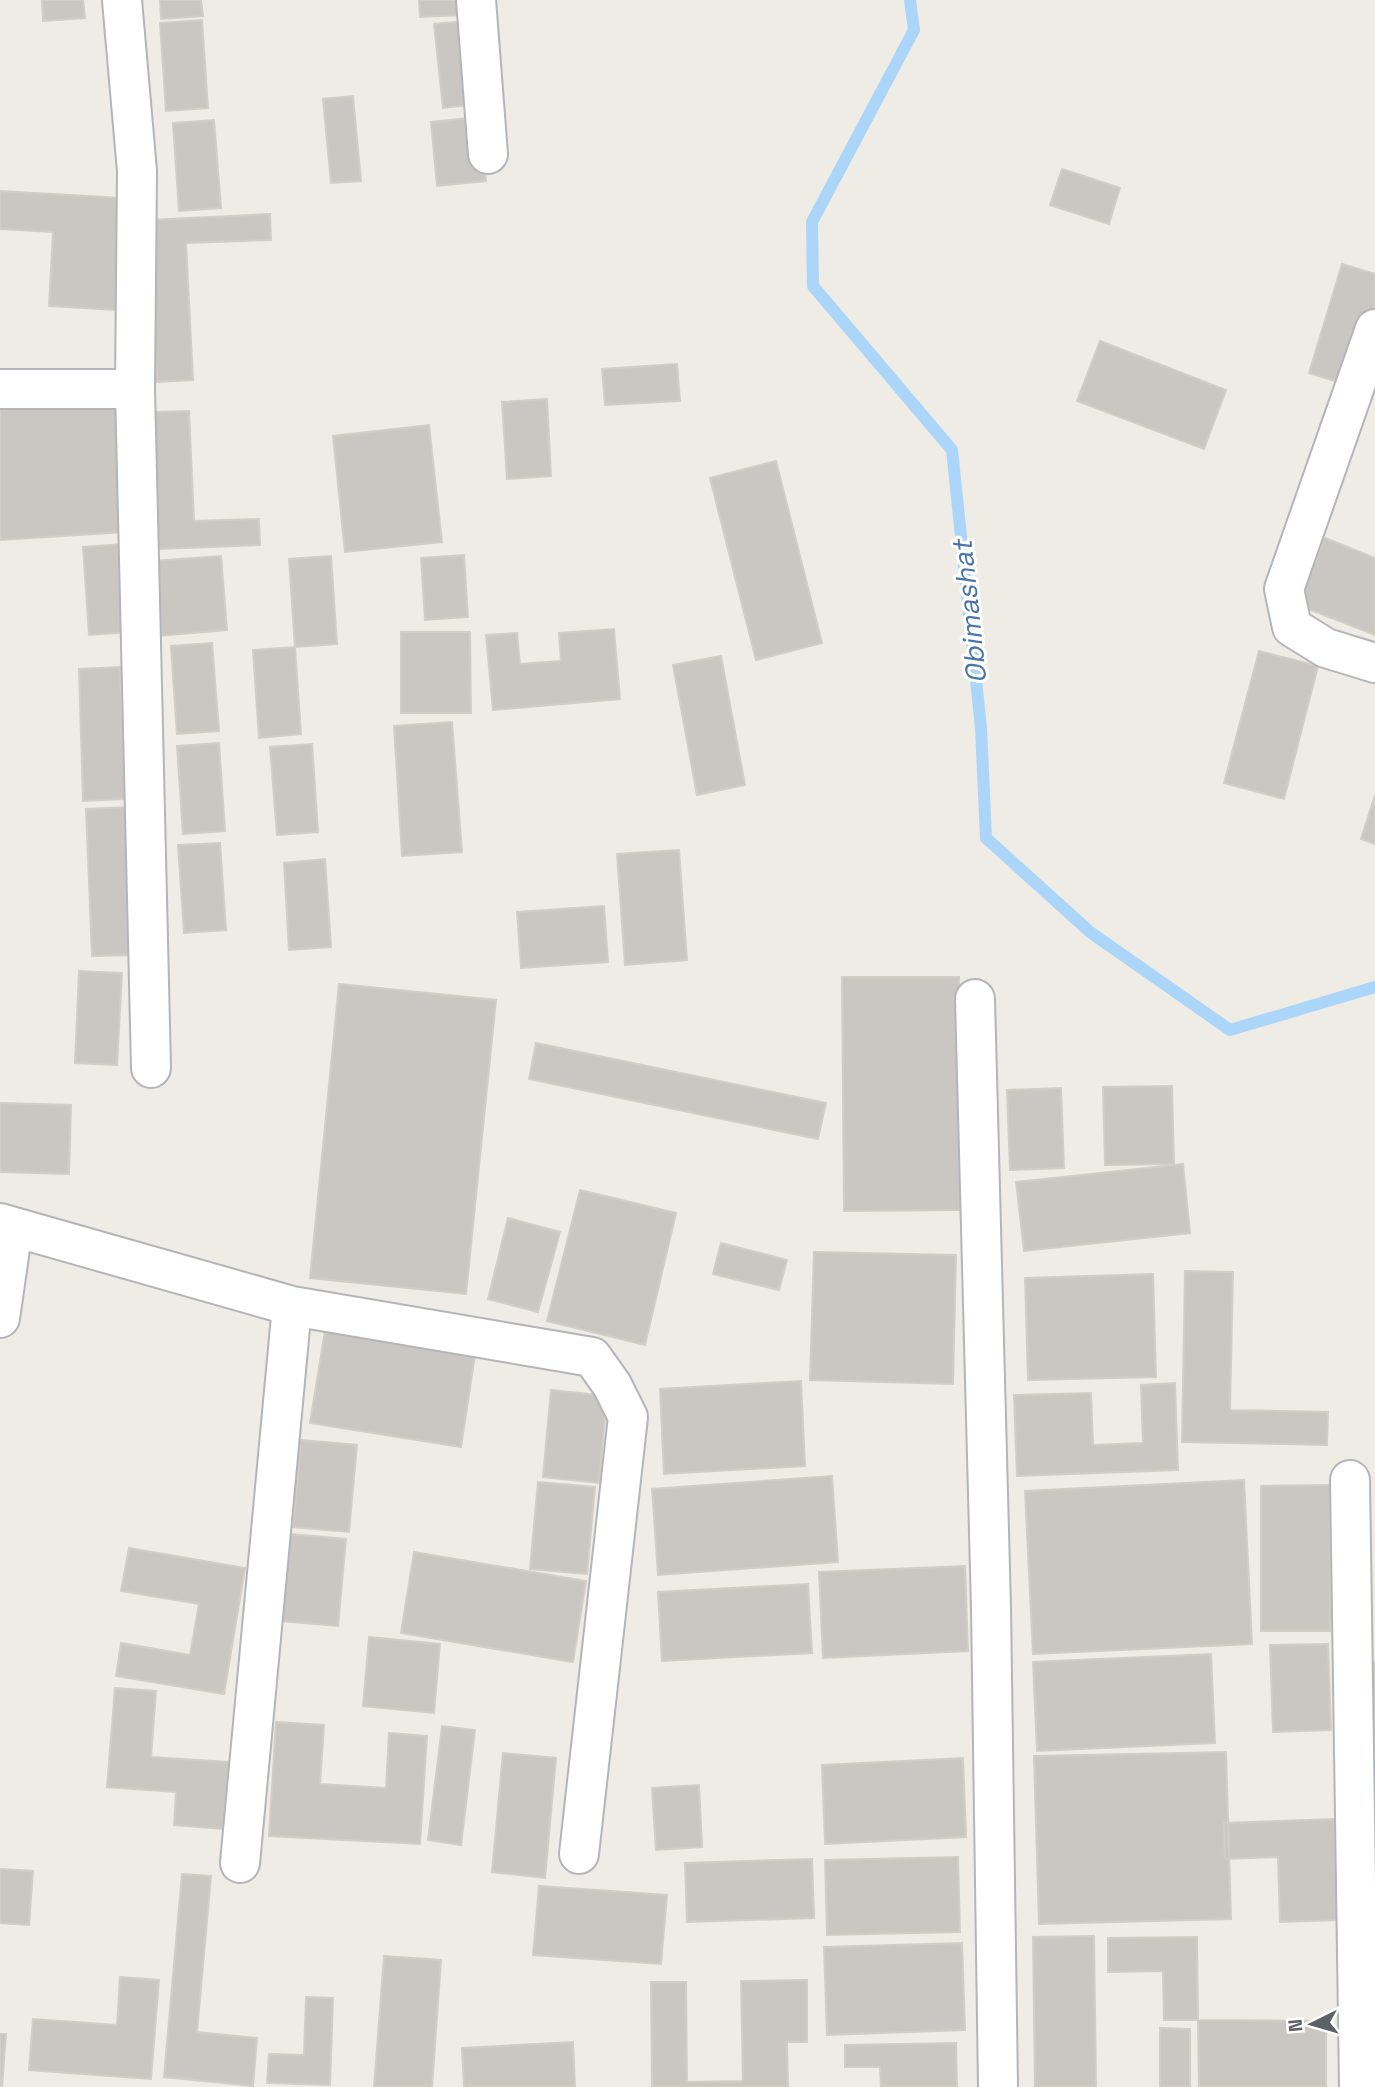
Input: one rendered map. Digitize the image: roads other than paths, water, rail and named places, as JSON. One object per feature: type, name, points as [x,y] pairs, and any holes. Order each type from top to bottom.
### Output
[{"type":"street","points":[[122,0],[137,171],[135,389],[151,1068]]},
{"type":"street","points":[[476,0],[488,154]]},
{"type":"street","points":[[1375,329],[1284,589],[1292,627],[1326,648],[1375,663]]},
{"type":"street","points":[[0,389],[135,389]]},
{"type":"street","points":[[975,999],[991,1608],[998,2087]]},
{"type":"street","points":[[0,1318],[7,1226],[292,1306],[592,1357],[612,1385],[628,1418],[579,1854]]},
{"type":"street","points":[[240,1863],[292,1306]]},
{"type":"street","points":[[1350,1480],[1359,2087]]},
{"type":"waterway","name":"Obimashat","points":[[910,0],[914,30],[812,222],[813,286],[952,450],[981,728],[986,838],[1090,932],[1230,1030],[1375,987]]}]
